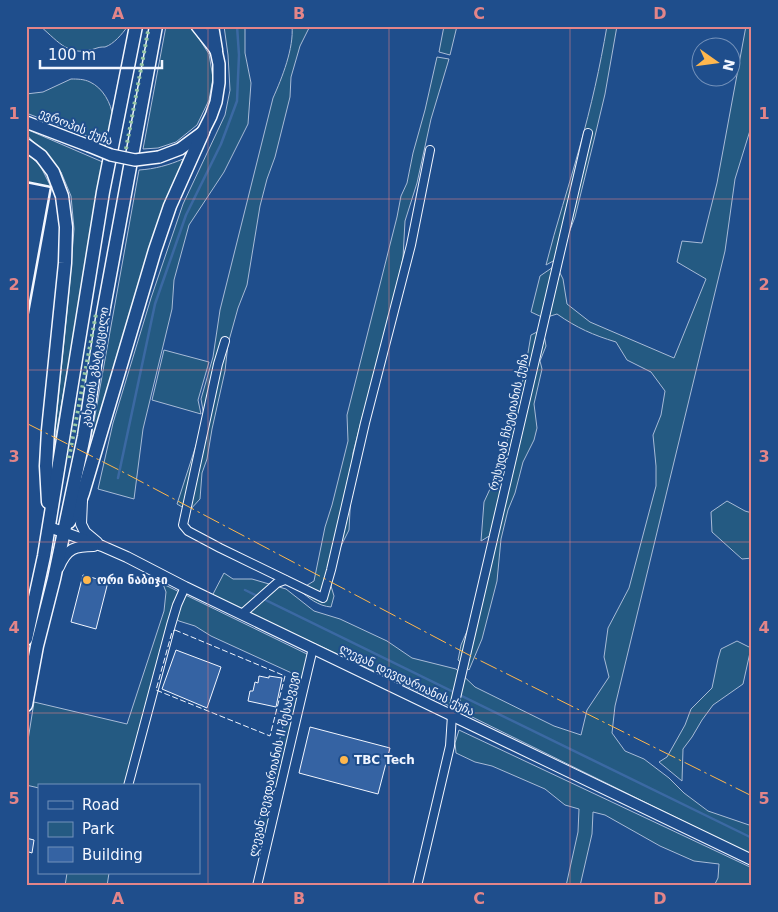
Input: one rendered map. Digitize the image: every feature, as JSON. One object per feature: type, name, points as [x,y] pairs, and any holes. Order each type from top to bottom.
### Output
[{"type":"highway","name":"კახეთის გზატკეცილი","points":[[26,639],[49,527],[103,192],[136,26]]},
{"type":"highway","name":"კახეთის გზატკეცილი","points":[[26,706],[37,646],[54,579],[84,436],[103,313],[156,26]]},
{"type":"highway","points":[[212,26],[216,50]]},
{"type":"highway","points":[[64,532],[78,507],[83,493],[170,206],[202,132]]},
{"type":"highway","points":[[26,145],[41,156],[53,172],[62,196],[66,227],[65,263],[47,457],[49,527]]},
{"type":"main road","points":[[197,26],[216,50]]},
{"type":"main road","name":"ევროპის ქუჩა","points":[[26,122],[111,156],[135,160],[159,157],[180,150],[202,132],[211,116],[216,102],[219,83],[216,50]]},
{"type":"main road","points":[[83,493],[81,524],[85,532],[102,546]]},
{"type":"main road","name":"ლევან დევდარიანის ქუჩა","points":[[49,527],[127,557],[752,860]]},
{"type":"main road","points":[[54,579],[62,560],[71,549],[81,546],[102,546]]},
{"type":"street","name":"რუსუდან ჩხეტიანის ქუჩა","points":[[417,886],[450,746],[452,715],[588,134]]},
{"type":"street","points":[[226,341],[218,364],[183,525],[188,531],[220,548],[323,598],[411,244],[430,150]]},
{"type":"street","points":[[242,614],[277,583],[285,580]]},
{"type":"street","points":[[129,784],[171,625],[177,605],[186,587]]},
{"type":"street","name":"ლევან დევდარიანის II შესახვევი","points":[[257,886],[313,648]]},
{"type":"green space","points":[[40,26],[128,26],[112,44],[87,51],[79,51],[72,50],[59,43]]},
{"type":"green space","points":[[166,26],[187,26],[194,31],[209,54],[213,78],[209,100],[197,125],[176,142],[158,148],[143,149]]},
{"type":"green space","points":[[224,26],[245,26],[245,53],[251,83],[248,124],[224,172],[189,225],[174,280],[172,309],[143,429],[134,499],[98,489],[113,423],[151,298],[183,204],[225,115],[230,90]]},
{"type":"green space","points":[[292,26],[310,26],[300,46],[291,77],[290,97],[260,206],[247,285],[238,308],[228,344],[225,371],[207,459],[202,473],[200,499],[189,511],[177,504],[200,433],[204,416],[201,399],[213,357],[220,310],[273,98],[289,53]]},
{"type":"green space","points":[[444,26],[457,26],[450,55],[439,52]]},
{"type":"green space","points":[[607,26],[617,26],[605,94],[575,217],[562,256],[546,265],[588,117]]},
{"type":"green space","points":[[746,26],[752,26],[752,124],[735,179],[725,251],[615,706],[612,733],[625,751],[644,759],[708,811],[752,826],[752,855],[456,709],[212,596],[224,573],[233,579],[252,579],[286,589],[314,611],[340,619],[387,641],[412,658],[456,669],[475,687],[554,726],[581,735],[587,710],[609,677],[604,657],[608,628],[629,588],[656,486],[653,435],[661,415],[665,391],[651,372],[627,360],[616,342],[585,331],[557,314],[544,318],[531,312],[540,276],[556,265],[563,279],[567,304],[590,322],[674,358],[706,279],[677,262],[682,241],[702,243],[717,183],[735,88],[740,88],[740,58]]},
{"type":"green space","points":[[437,57],[449,59],[431,119],[417,183],[405,221],[403,258],[383,351],[353,453],[349,530],[340,548],[332,573],[331,586],[334,596],[331,607],[314,601],[299,590],[314,581],[325,527],[348,441],[347,415],[401,196],[407,183]]},
{"type":"green space","points":[[71,79],[90,82],[106,96],[113,117],[109,144],[26,113],[26,94],[43,92]]},
{"type":"green space","points":[[26,129],[105,163],[53,451],[74,229],[71,196],[61,172],[26,134]]},
{"type":"green space","points":[[26,153],[40,165],[51,187],[26,182]]},
{"type":"green space","points":[[183,159],[87,460],[139,170],[151,169]]},
{"type":"green space","points":[[543,329],[546,346],[540,361],[542,369],[534,404],[537,428],[534,440],[523,462],[515,493],[508,510],[501,539],[497,581],[482,639],[469,670],[458,660],[461,645],[471,622],[491,535],[481,541],[484,502],[500,475],[511,417],[524,376],[531,335]]},
{"type":"green space","points":[[164,350],[209,362],[198,400],[201,414],[152,400]]},
{"type":"green space","points":[[727,501],[752,513],[752,558],[742,559],[712,532],[711,512]]},
{"type":"green space","points":[[163,584],[309,655],[266,836],[256,833],[296,675],[211,636],[195,626],[179,621],[170,615],[125,784],[38,784],[38,788],[26,785],[26,753],[34,702],[127,724],[164,611],[166,592]]},
{"type":"green space","points":[[737,641],[751,648],[743,684],[713,705],[683,749],[682,781],[659,762],[667,757],[685,725],[691,709],[712,688],[721,649]]},
{"type":"green space","points":[[459,730],[752,868],[752,886],[714,886],[718,878],[719,864],[694,861],[660,846],[605,815],[593,812],[592,834],[580,886],[566,886],[578,832],[579,809],[565,805],[545,789],[456,753],[455,743]]},
{"type":"green space","points":[[67,874],[109,874],[107,886],[65,886]]},
{"type":"building","points":[[83,575],[108,582],[96,629],[71,622]]},
{"type":"building","points":[[176,650],[221,667],[207,708],[162,689]]},
{"type":"building","points":[[259,676],[282,678],[276,707],[248,701],[250,691],[253,691],[255,682],[258,683]]},
{"type":"building","name":"TBC Tech","points":[[310,727],[390,748],[378,794],[299,773]]},
{"type":"building","points":[[26,838],[34,840],[32,853],[26,851]]},
{"type":"waterway","points":[[118,478],[155,304],[186,215],[221,144],[237,101],[239,55],[237,26]]},
{"type":"waterway","points":[[245,590],[752,838]]},
{"type":"hedge","points":[[126,149],[149,26]]},
{"type":"hedge","points":[[69,458],[96,314]]},
{"type":"fence","points":[[175,630],[285,676],[270,736],[156,690],[172,632],[175,630]]},
{"type":"wall","points":[[26,182],[51,187],[26,324]]},
{"type":"power","points":[[26,423],[121,471],[469,655],[752,796]]},
{"type":"place","name":"ორი ნაბიჯი","points":[[87,580]]},
{"type":"place","name":"TBC Tech","points":[[344,760]]}]
